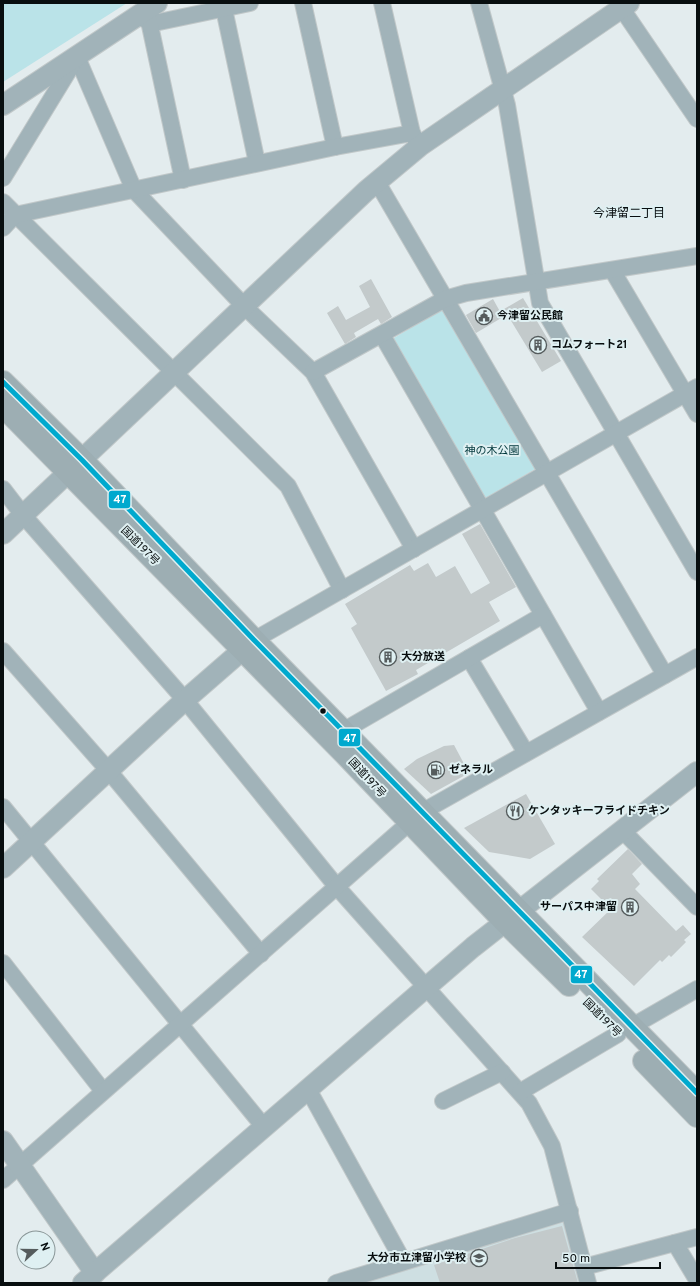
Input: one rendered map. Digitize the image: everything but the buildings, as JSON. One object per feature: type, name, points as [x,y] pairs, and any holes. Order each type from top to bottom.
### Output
[{"type":"highway","name":"国道197号","points":[[3,382],[75,467],[248,645],[348,757],[416,817]]},
{"type":"highway","name":"国道197号","points":[[3,406],[75,467]]},
{"type":"highway","name":"国道197号","points":[[248,645],[343,731],[416,817],[511,917],[625,1031],[697,1093]]},
{"type":"highway","name":"国道197号","points":[[625,1031],[697,1116]]},
{"type":"street","points":[[3,105],[77,57],[143,19],[157,3]]},
{"type":"street","points":[[143,19],[159,22],[250,3]]},
{"type":"street","points":[[303,3],[335,146]]},
{"type":"street","points":[[382,3],[416,140]]},
{"type":"street","points":[[479,3],[507,105],[540,302],[697,572]]},
{"type":"street","points":[[3,534],[377,182],[416,140],[502,89],[623,5],[696,116]]},
{"type":"street","points":[[224,9],[257,163]]},
{"type":"street","points":[[143,19],[183,180]]},
{"type":"street","points":[[3,178],[77,57]]},
{"type":"street","points":[[77,57],[134,190],[245,307],[313,372],[414,549]]},
{"type":"street","points":[[3,228],[15,215],[335,146],[416,140]]},
{"type":"street","points":[[377,182],[665,675]]},
{"type":"street","points":[[3,202],[288,486],[342,590]]},
{"type":"street","points":[[313,372],[445,299],[466,293],[537,283],[697,256]]},
{"type":"street","points":[[612,270],[691,390],[697,414]]},
{"type":"street","points":[[382,335],[599,712]]},
{"type":"street","points":[[3,868],[32,843],[108,770],[248,645],[691,390]]},
{"type":"street","points":[[3,489],[23,515],[185,700],[337,887],[533,1108],[549,1138],[570,1211],[588,1283]]},
{"type":"street","points":[[343,731],[543,615]]},
{"type":"street","points":[[3,651],[108,770],[261,954]]},
{"type":"street","points":[[3,1180],[416,817],[697,657]]},
{"type":"street","points":[[469,658],[526,753]]},
{"type":"street","points":[[3,1141],[20,1165],[93,1280],[264,1127],[427,987],[511,917],[697,772]]},
{"type":"street","points":[[3,807],[264,1127]]},
{"type":"street","points":[[622,830],[697,907]]},
{"type":"street","points":[[3,963],[103,1091]]},
{"type":"street","points":[[520,1092],[697,989]]},
{"type":"street","points":[[443,1101],[502,1072]]},
{"type":"street","points":[[308,1089],[403,1261]]},
{"type":"street","points":[[336,1283],[403,1261],[570,1211]]},
{"type":"street","points":[[584,1267],[697,1237]]},
{"type":"street","points":[[675,1243],[697,1280]]},
{"type":"shaded area","name":"大分市立津留小学校","points":[[563,1222],[567,1227],[582,1283],[353,1283],[490,1241]]},
{"type":"green space","points":[[3,3],[127,3],[3,82]]},
{"type":"green space","name":"神の木公園","points":[[442,309],[537,464],[535,469],[486,498],[479,495],[392,344],[394,338]]},
{"type":"transit line","name":"47","points":[[3,382],[82,460],[254,640],[697,1093]]},
{"type":"place","name":"今津留公民館","points":[[484,316]]},
{"type":"place","name":"コムフォート21","points":[[538,345]]},
{"type":"place","name":"大分放送","points":[[388,657]]},
{"type":"place","name":"ゼネラル","points":[[436,770]]},
{"type":"place","name":"ケンタッキーフライドチキン","points":[[515,811]]},
{"type":"place","name":"サーパス中津留","points":[[630,907]]},
{"type":"place","name":"大分市立津留小学校","points":[[479,1258]]},
{"type":"district","name":"今津留二丁目","points":[[629,214]]}]
